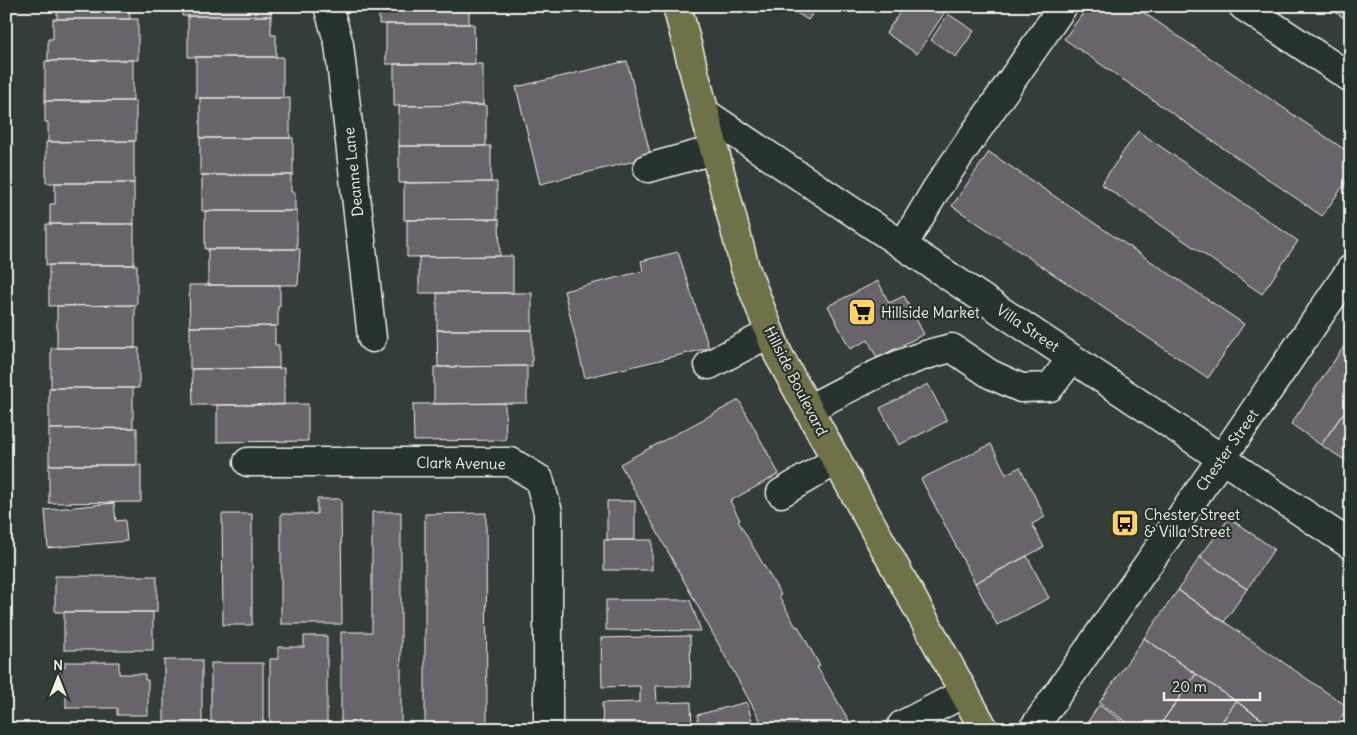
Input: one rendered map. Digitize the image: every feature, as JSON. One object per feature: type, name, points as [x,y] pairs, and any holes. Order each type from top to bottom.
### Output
[{"type":"main road","name":"Hillside Boulevard","points":[[677,6],[745,268],[778,354],[984,729]]},
{"type":"street","name":"Deanne Lane","points":[[328,6],[339,44],[372,338]]},
{"type":"street","points":[[903,245],[936,188],[1062,6]]},
{"type":"street","points":[[1243,6],[1351,78]]},
{"type":"street","name":"Villa Street","points":[[705,113],[1351,545]]},
{"type":"street","points":[[648,168],[714,150]]},
{"type":"street","name":"Chester Street","points":[[1033,729],[1351,269]]},
{"type":"street","points":[[709,365],[770,333]]},
{"type":"street","points":[[809,409],[860,382],[937,351],[952,348],[990,374],[1021,388],[1050,387],[1072,358]]},
{"type":"street","points":[[781,493],[837,460]]},
{"type":"street","name":"Clark Avenue","points":[[248,462],[511,462],[539,478],[548,512],[548,729]]},
{"type":"street","points":[[902,725],[964,692]]},
{"type":"building","points":[[57,6],[129,6],[130,19],[57,19]]},
{"type":"building","points":[[182,6],[271,6],[271,16],[182,16]]},
{"type":"building","points":[[379,6],[469,6],[469,24],[379,24]]},
{"type":"building","points":[[795,6],[818,6],[808,20],[795,12],[798,8]]},
{"type":"building","points":[[904,6],[949,6],[917,54],[886,33]]},
{"type":"building","points":[[1088,6],[1134,6],[1351,154],[1351,175],[1322,216],[1064,39]]},
{"type":"building","points":[[1333,6],[1351,6],[1351,23],[1331,9]]},
{"type":"building","points":[[948,14],[974,31],[956,57],[931,40]]},
{"type":"building","points":[[188,16],[271,16],[271,35],[276,35],[276,57],[188,57]]},
{"type":"building","points":[[53,19],[138,19],[138,60],[48,61],[48,39],[53,39]]},
{"type":"building","points":[[386,24],[474,24],[475,64],[386,64]]},
{"type":"building","points":[[196,57],[283,57],[283,98],[196,98]]},
{"type":"building","points":[[133,60],[133,101],[45,101],[45,61]]},
{"type":"building","points":[[627,61],[651,157],[540,184],[516,87]]},
{"type":"building","points":[[394,64],[483,64],[483,105],[394,106]]},
{"type":"building","points":[[200,98],[290,98],[290,138],[200,138]]},
{"type":"building","points":[[45,101],[136,101],[136,141],[48,142],[48,122],[45,122]]},
{"type":"building","points":[[486,105],[486,146],[399,146],[399,106]]},
{"type":"building","points":[[1138,131],[1298,241],[1262,294],[1101,184]]},
{"type":"building","points":[[200,138],[293,138],[293,175],[200,175]]},
{"type":"building","points":[[134,141],[134,183],[46,183],[46,142]]},
{"type":"building","points":[[399,146],[491,146],[491,182],[399,183]]},
{"type":"building","points":[[989,152],[1244,324],[1208,378],[952,206]]},
{"type":"building","points":[[202,175],[291,175],[291,192],[295,192],[295,211],[202,211]]},
{"type":"building","points":[[497,182],[497,219],[404,220],[404,183]]},
{"type":"building","points":[[55,183],[134,183],[134,224],[50,224],[50,204],[55,204]]},
{"type":"building","points":[[205,211],[297,211],[297,249],[205,249]]},
{"type":"building","points":[[499,219],[500,256],[407,257],[407,220]]},
{"type":"building","points":[[46,224],[134,224],[134,265],[46,265]]},
{"type":"building","points":[[208,249],[300,249],[298,285],[208,285]]},
{"type":"building","points":[[678,252],[709,348],[585,378],[564,291],[643,271],[641,261]]},
{"type":"building","points":[[513,256],[513,293],[419,293],[419,257]]},
{"type":"building","points":[[49,265],[137,265],[137,305],[49,306]]},
{"type":"building","points":[[878,281],[889,303],[904,296],[924,334],[877,358],[868,340],[850,349],[828,306]]},
{"type":"building","points":[[189,285],[280,285],[278,326],[190,327]]},
{"type":"building","points":[[437,293],[532,293],[532,330],[437,330]]},
{"type":"building","points":[[135,305],[135,348],[57,348],[57,306]]},
{"type":"building","points":[[275,326],[275,345],[279,345],[279,368],[190,369],[190,327]]},
{"type":"building","points":[[437,330],[532,330],[532,366],[438,367]]},
{"type":"building","points":[[1351,336],[1351,402],[1321,445],[1291,424]]},
{"type":"building","points":[[51,348],[139,348],[139,388],[51,388]]},
{"type":"building","points":[[527,366],[527,403],[434,404],[434,367]]},
{"type":"building","points":[[284,368],[284,405],[193,405],[192,369]]},
{"type":"building","points":[[928,384],[947,421],[899,445],[880,408]]},
{"type":"building","points":[[49,388],[133,388],[133,428],[49,429]]},
{"type":"building","points":[[739,400],[779,474],[730,501],[740,520],[738,521],[781,595],[779,596],[796,627],[798,626],[820,666],[817,667],[854,729],[765,729],[620,464]]},
{"type":"building","points":[[1351,402],[1351,464],[1321,445]]},
{"type":"building","points":[[505,403],[506,440],[414,441],[413,404]]},
{"type":"building","points":[[308,404],[308,441],[217,442],[217,405]]},
{"type":"building","points":[[137,428],[137,465],[49,465],[49,429]]},
{"type":"building","points":[[991,444],[1006,474],[1020,467],[1045,517],[1032,524],[1044,547],[975,583],[921,479]]},
{"type":"building","points":[[49,465],[141,465],[141,502],[49,503]]},
{"type":"building","points":[[317,499],[341,499],[342,624],[281,624],[281,514],[317,514]]},
{"type":"building","points":[[607,501],[635,501],[635,540],[607,540]]},
{"type":"building","points":[[114,503],[116,521],[125,520],[127,541],[48,548],[45,510]]},
{"type":"building","points":[[372,512],[401,512],[401,729],[341,729],[341,632],[372,632]]},
{"type":"building","points":[[486,513],[487,729],[425,729],[425,514]]},
{"type":"building","points":[[222,514],[252,514],[252,625],[223,625]]},
{"type":"building","points":[[1229,518],[1274,549],[1247,589],[1200,557]]},
{"type":"building","points":[[604,540],[652,540],[652,570],[604,570]]},
{"type":"building","points":[[1027,556],[1049,598],[997,625],[975,583]]},
{"type":"building","points":[[1200,557],[1247,589],[1224,622],[1178,590]]},
{"type":"building","points":[[55,576],[157,576],[157,612],[55,612]]},
{"type":"building","points":[[1178,590],[1348,707],[1333,729],[1276,729],[1144,638]]},
{"type":"building","points":[[606,600],[690,600],[701,631],[606,630]]},
{"type":"building","points":[[64,612],[153,612],[153,650],[64,650]]},
{"type":"building","points":[[304,636],[327,636],[327,729],[270,729],[270,659],[278,659],[278,647],[304,647]]},
{"type":"building","points":[[690,636],[691,686],[656,686],[657,703],[691,702],[692,729],[603,729],[602,703],[640,702],[640,686],[602,687],[601,638]]},
{"type":"building","points":[[1144,638],[1196,674],[1157,729],[1137,729],[1099,703]]},
{"type":"building","points":[[164,660],[202,660],[202,729],[164,729]]},
{"type":"building","points":[[65,662],[119,662],[119,674],[145,674],[145,680],[148,680],[148,715],[117,715],[117,708],[66,708],[66,691],[61,691],[61,682],[59,682],[59,667],[65,667]]},
{"type":"building","points":[[211,663],[263,663],[263,728],[211,729]]},
{"type":"building","points":[[1196,674],[1236,701],[1217,729],[1157,729]]},
{"type":"building","points":[[1236,701],[1276,729],[1217,729]]},
{"type":"building","points":[[747,702],[754,729],[700,729],[697,715]]},
{"type":"building","points":[[1099,705],[1133,729],[1083,729]]},
{"type":"place","name":"Hillside Market","points":[[862,312]]},
{"type":"place","name":"Chester Street & Villa Street","points":[[1125,523]]}]
